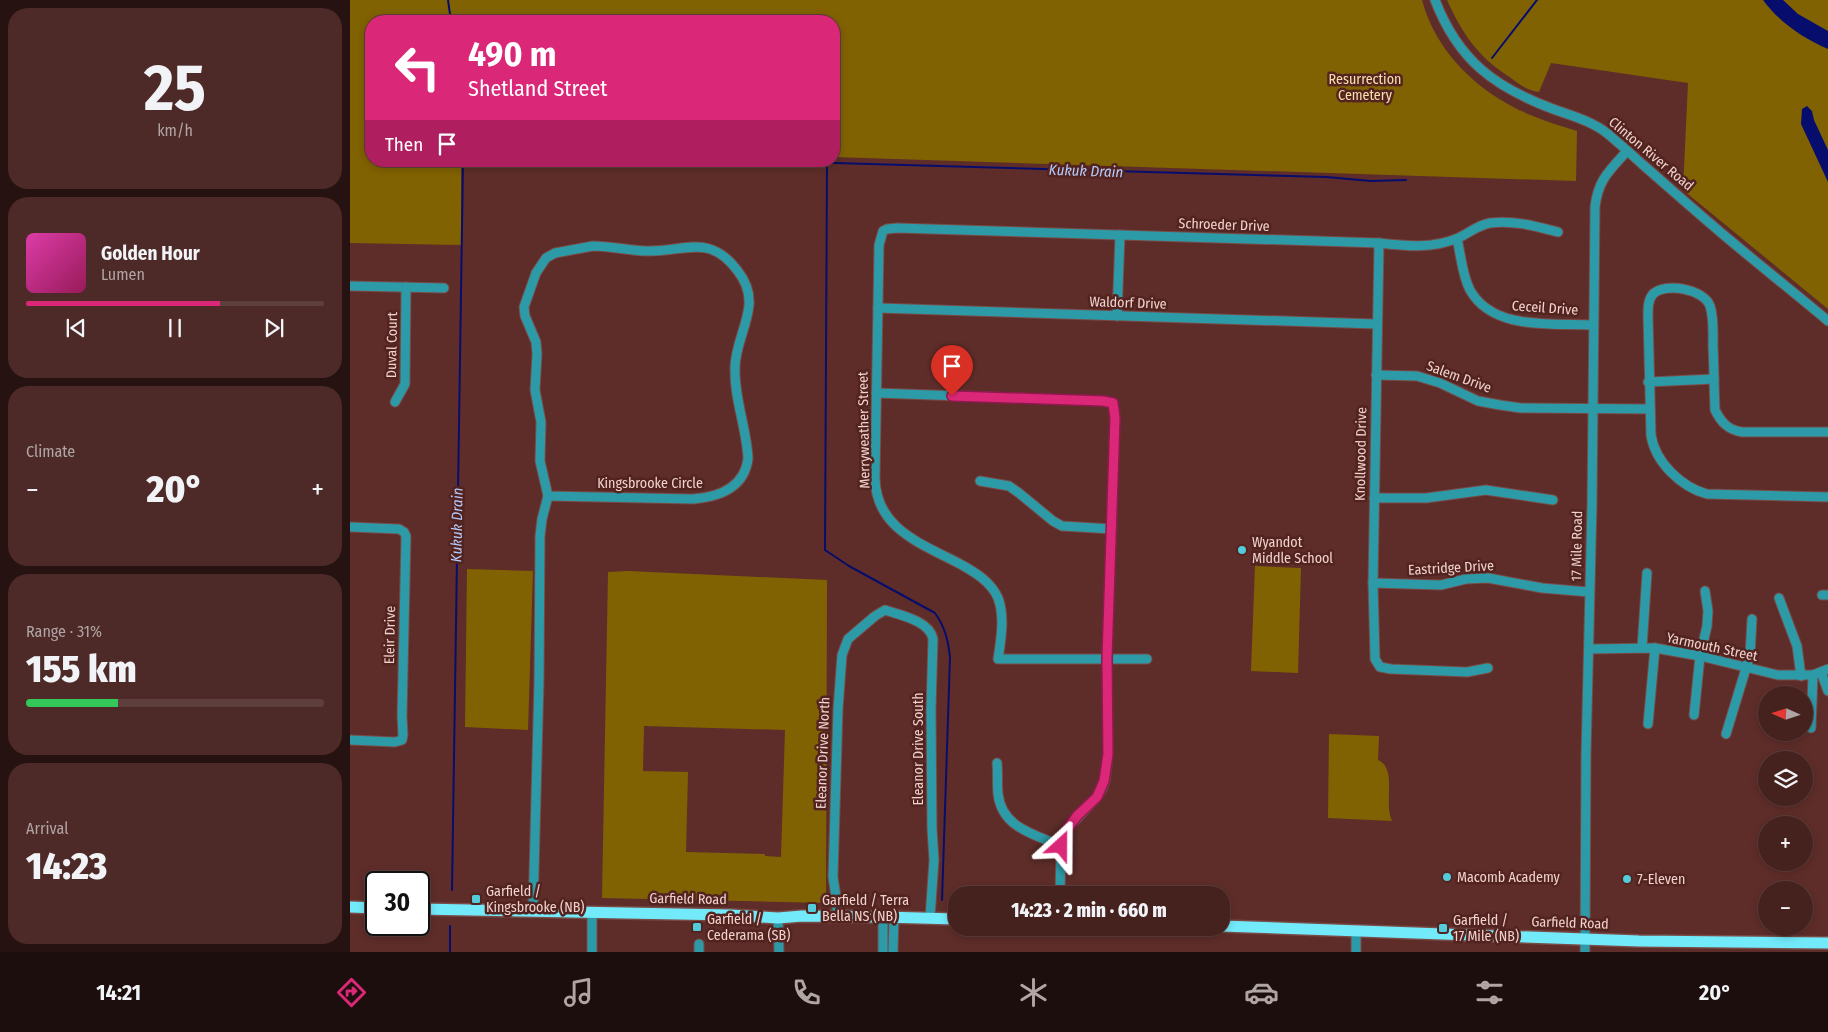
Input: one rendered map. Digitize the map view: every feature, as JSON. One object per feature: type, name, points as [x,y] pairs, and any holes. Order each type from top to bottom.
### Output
[{"type":"main road","points":[[350,908],[365,908]]},
{"type":"main road","name":"Garfield Road","points":[[430,909],[720,915],[778,918],[837,916],[948,919]]},
{"type":"main road","name":"Garfield Road","points":[[1230,926],[1686,942],[1828,943]]},
{"type":"street","name":"Clinton River Road","points":[[1435,0],[1446,25],[1457,42],[1488,76],[1508,90],[1525,98],[1581,118],[1596,126],[1828,321]]},
{"type":"street","name":"17 Mile Road","points":[[1585,952],[1586,754],[1597,194],[1604,176],[1627,151]]},
{"type":"street","name":"Schroeder Drive","points":[[883,231],[897,228],[1379,243],[1407,246],[1433,245],[1457,239],[1483,225],[1491,223],[1524,223],[1558,232]]},
{"type":"street","name":"Merryweather Street","points":[[883,231],[879,245],[876,490],[885,514],[893,525],[905,534],[969,569],[994,590],[1000,608],[1001,638],[998,659],[1107,658]]},
{"type":"street","points":[[1117,316],[1120,236]]},
{"type":"street","name":"Ceceil Drive","points":[[1457,239],[1465,278],[1470,290],[1489,311],[1504,319],[1522,322],[1593,325]]},
{"type":"street","name":"Knollwood Drive","points":[[1379,243],[1376,324],[1374,654],[1380,667],[1391,669],[1467,672],[1488,668]]},
{"type":"street","name":"Kingsbrooke Circle","points":[[593,246],[611,246],[645,251],[702,246],[722,253],[743,278],[749,298],[735,366],[736,391],[748,455],[747,467],[743,475],[728,491],[714,497],[548,496],[540,461],[541,422],[535,390],[536,342],[524,312],[530,287],[542,264],[555,253],[593,246]]},
{"type":"street","points":[[350,286],[444,288]]},
{"type":"street","name":"Duval Court","points":[[395,402],[405,384],[406,287]]},
{"type":"street","points":[[1828,432],[1733,430],[1721,421],[1715,410],[1712,317],[1708,302],[1696,291],[1666,289],[1654,294],[1648,305],[1648,382],[1652,443],[1657,455],[1672,473],[1700,492],[1716,495],[1828,496]]},
{"type":"street","name":"Waldorf Drive","points":[[878,308],[1376,324]]},
{"type":"street","name":"Salem Drive","points":[[1376,376],[1417,376],[1440,383],[1478,401],[1521,408],[1650,409]]},
{"type":"street","points":[[1648,382],[1714,379]]},
{"type":"street","points":[[876,393],[1103,401],[1113,403],[1115,418],[1107,658],[1108,754],[1104,781],[1097,797],[1077,816],[1068,828],[1061,846],[1060,886]]},
{"type":"street","points":[[980,481],[1009,486],[1062,526],[1112,529]]},
{"type":"street","points":[[1374,498],[1426,498],[1486,490],[1553,500]]},
{"type":"street","points":[[533,911],[540,527],[548,496]]},
{"type":"street","name":"Eleir Drive","points":[[350,528],[392,529],[404,532],[406,536],[402,740],[395,742],[350,740]]},
{"type":"street","points":[[1642,648],[1648,574]]},
{"type":"street","name":"Eastridge Drive","points":[[1373,583],[1440,585],[1466,579],[1488,578],[1542,588],[1590,592]]},
{"type":"street","points":[[1694,715],[1700,656],[1707,626],[1708,611],[1705,591]]},
{"type":"street","points":[[1779,598],[1798,646],[1801,676]]},
{"type":"street","name":"Eleanor Drive North","points":[[837,916],[833,877],[838,709],[842,655],[848,639],[874,616],[885,610]]},
{"type":"street","name":"Eleanor Drive South","points":[[885,610],[926,627],[932,634],[933,639],[931,769],[934,860],[930,918]]},
{"type":"street","points":[[1726,734],[1752,643],[1752,619]]},
{"type":"street","points":[[1648,724],[1655,648]]},
{"type":"street","name":"Yarmouth Street","points":[[1589,649],[1655,648],[1700,656],[1778,675],[1801,676],[1821,672]]},
{"type":"street","points":[[1107,658],[1147,659]]},
{"type":"street","points":[[1821,672],[1828,691]]},
{"type":"street","points":[[1813,717],[1821,672]]},
{"type":"street","points":[[997,763],[998,794],[1002,812],[1014,826],[1061,846]]},
{"type":"street","points":[[592,913],[592,952]]},
{"type":"street","points":[[883,952],[889,917]]},
{"type":"street","points":[[889,917],[893,952]]},
{"type":"street","points":[[778,918],[779,952]]},
{"type":"street","points":[[1356,931],[1356,952]]},
{"type":"green space","name":"Resurrection Cemetery","points":[[350,0],[1422,0],[1438,38],[1450,55],[1479,85],[1514,107],[1538,118],[1577,131],[1576,181],[840,157],[840,15],[365,15],[365,167],[461,167],[461,245],[350,243]]},
{"type":"green space","points":[[1447,0],[1828,0],[1828,309],[1683,190],[1688,83],[1551,63],[1539,92],[1531,90],[1499,70],[1480,53],[1459,24]]},
{"type":"green space","points":[[1255,566],[1301,568],[1298,673],[1251,671]]},
{"type":"green space","points":[[467,569],[533,571],[528,730],[465,727]]},
{"type":"green space","points":[[628,571],[827,580],[826,903],[602,898],[608,572]],"holes":[[[644,726],[785,730],[781,857],[765,856],[765,854],[686,852],[688,772],[643,771]]]},
{"type":"green space","points":[[1329,734],[1379,736],[1378,760],[1384,764],[1389,778],[1389,805],[1392,821],[1328,818]]},
{"type":"shaded area","points":[[1763,0],[1783,0],[1798,14],[1828,31],[1828,49],[1792,29]]},
{"type":"shaded area","points":[[1807,106],[1812,111],[1814,120],[1828,150],[1828,182],[1801,124],[1802,109]]},
{"type":"waterway","points":[[448,0],[450,15]]},
{"type":"waterway","name":"Kukuk Drain","points":[[1492,58],[1537,0]]},
{"type":"waterway","name":"Kukuk Drain","points":[[840,163],[1326,177],[1371,181],[1406,180]]},
{"type":"waterway","name":"Kukuk Drain","points":[[452,890],[463,167]]},
{"type":"waterway","points":[[827,167],[825,550],[849,566],[935,613],[946,634],[950,657],[942,900]]},
{"type":"waterway","name":"Kukuk Drain","points":[[450,926],[450,952]]},
{"type":"place","name":"Wyandot Middle School","points":[[1242,550]]},
{"type":"place","name":"Macomb Academy","points":[[1447,877]]},
{"type":"place","name":"7-Eleven","points":[[1627,879]]},
{"type":"place","name":"Garfield / Kingsbrooke (NB)","points":[[476,899]]},
{"type":"place","name":"Garfield / Terra Bella NS (NB)","points":[[812,908]]},
{"type":"place","name":"Garfield / Cederama (SB)","points":[[697,927]]},
{"type":"place","name":"Garfield / 17 Mile (NB)","points":[[1443,928]]},
{"type":"route","points":[[952,396],[1103,401],[1113,403],[1115,418],[1107,658],[1108,754],[1102,789],[1068,828],[1061,846]]}]
